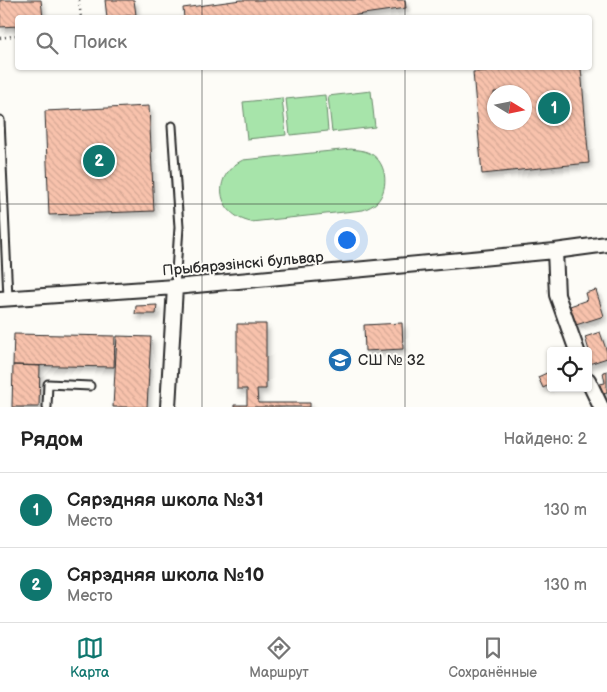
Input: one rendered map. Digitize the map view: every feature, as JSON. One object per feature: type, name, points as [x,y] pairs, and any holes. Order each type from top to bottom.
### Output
[{"type":"street","name":"Прыбярэзінскі бульвар","points":[[4,299],[175,287],[555,252],[607,244]]},
{"type":"street","points":[[555,252],[557,295],[576,347]]},
{"type":"street","points":[[168,407],[175,287]]},
{"type":"street","points":[[592,388],[602,407]]},
{"type":"lane","points":[[0,120],[4,299]]},
{"type":"lane","points":[[172,126],[179,228],[175,287]]},
{"type":"lane","points":[[46,407],[48,384],[90,386]]},
{"type":"path","points":[[79,0],[81,15]]},
{"type":"path","points":[[0,38],[15,36]]},
{"type":"green space","points":[[371,91],[375,127],[332,132],[328,96]]},
{"type":"green space","points":[[325,95],[328,131],[290,135],[286,99]]},
{"type":"green space","points":[[282,98],[286,135],[247,139],[243,102]]},
{"type":"green space","points":[[351,149],[365,151],[374,156],[379,161],[384,174],[385,182],[381,196],[375,203],[363,210],[251,222],[231,212],[225,204],[222,185],[226,175],[232,167],[243,160]]},
{"type":"building","points":[[0,0],[41,0],[43,15],[15,15],[15,26],[0,27]]},
{"type":"building","points":[[105,0],[134,0],[136,15],[107,15]]},
{"type":"building","points":[[241,0],[405,0],[406,8],[356,15],[184,15],[183,8]]},
{"type":"building","points":[[499,70],[581,70],[589,163],[482,174],[473,72]]},
{"type":"building","points":[[149,106],[154,211],[49,215],[45,111]]},
{"type":"building","points":[[596,290],[604,316],[576,325],[570,306],[587,300],[585,293]]},
{"type":"building","points":[[157,305],[156,314],[135,314],[136,306]]},
{"type":"building","points":[[402,323],[403,349],[365,351],[364,325]]},
{"type":"building","points":[[237,324],[266,324],[266,389],[257,389],[258,403],[310,403],[310,407],[234,407],[234,405],[247,405],[247,389],[237,389]]},
{"type":"building","points":[[600,332],[607,352],[607,358],[592,363],[592,347],[588,347],[585,337]]},
{"type":"building","points":[[14,334],[115,336],[114,367],[13,365]]},
{"type":"building","points":[[117,336],[151,337],[147,407],[113,407]]},
{"type":"building","points":[[13,365],[40,366],[39,407],[12,407]]},
{"type":"building","points":[[607,371],[607,393],[602,394],[600,384],[605,383],[603,372]]},
{"type":"building","points":[[547,373],[547,386],[543,388],[538,377]]},
{"type":"place","name":"Сярэдняя школа №31","points":[[554,108]]},
{"type":"place","name":"Сярэдняя школа №10","points":[[99,161]]},
{"type":"place","name":"СШ № 32","points":[[340,360]]}]
